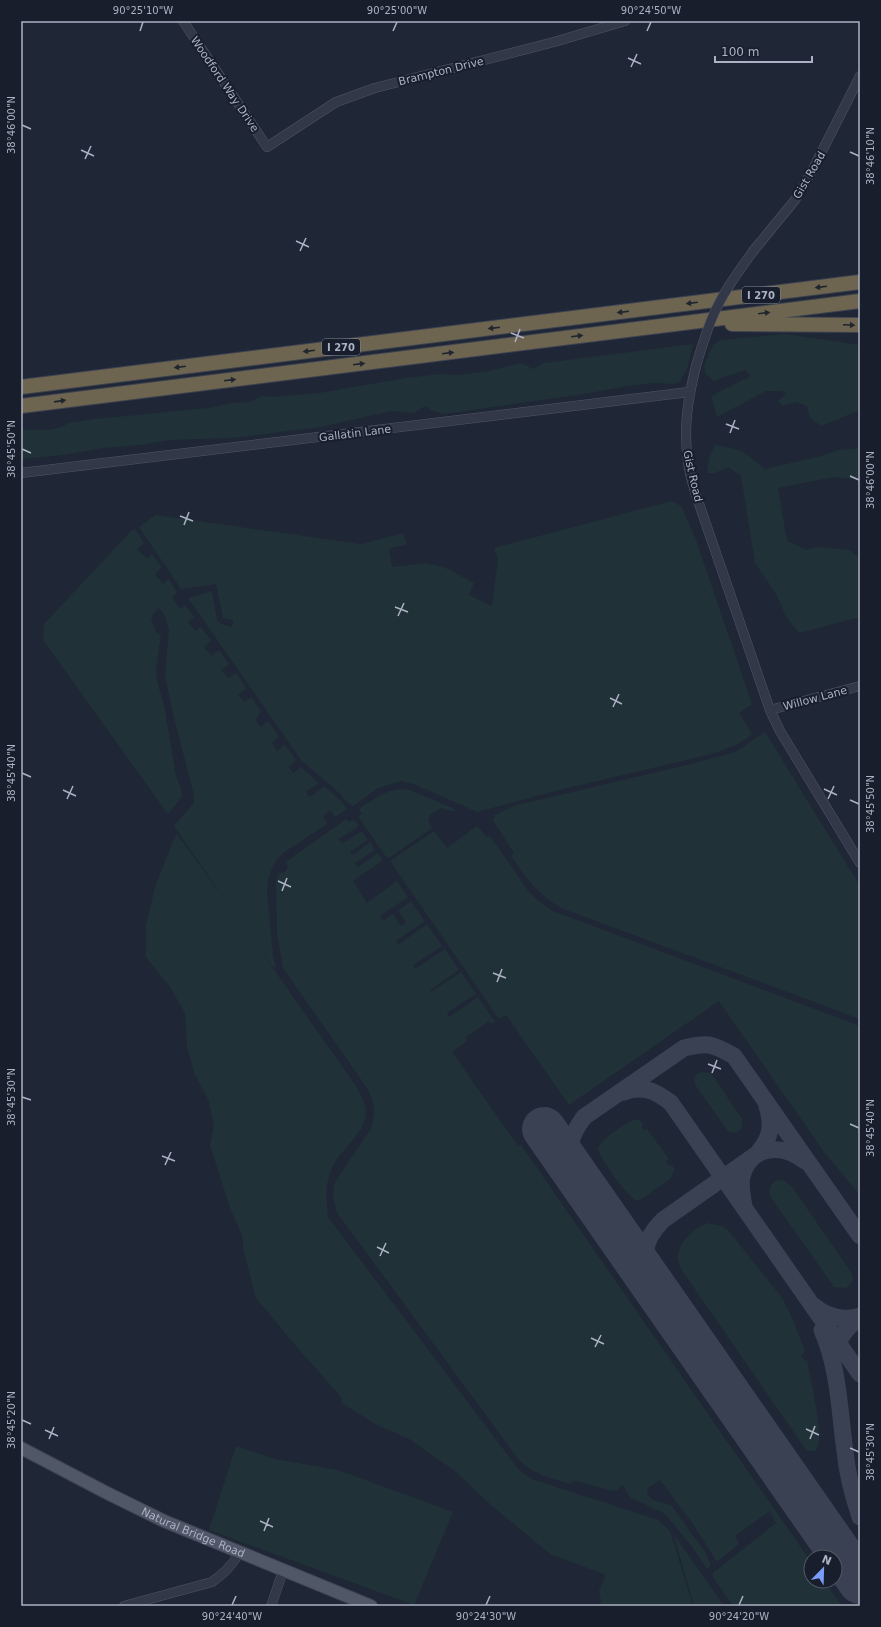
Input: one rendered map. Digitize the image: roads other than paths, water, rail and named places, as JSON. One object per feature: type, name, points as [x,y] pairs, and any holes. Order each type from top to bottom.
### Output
[{"type":"highway","name":"I 270","points":[[21,387],[860,282]]},
{"type":"highway","name":"I 270","points":[[21,406],[860,301]]},
{"type":"highway","points":[[684,323],[860,325]]},
{"type":"main road","name":"Natural Bridge Road","points":[[21,1448],[158,1518],[370,1606]]},
{"type":"street","name":"Woodford Way Drive","points":[[182,21],[267,147]]},
{"type":"street","name":"Brampton Drive","points":[[267,147],[336,102],[348,97],[375,88],[517,52],[625,21]]},
{"type":"street","name":"Gist Road","points":[[860,76],[812,171],[795,200],[754,250],[730,284],[713,316],[696,366],[689,392],[686,415],[688,462],[696,494],[770,710],[780,731],[860,863]]},
{"type":"street","name":"Gallatin Lane","points":[[21,473],[689,392]]},
{"type":"street","name":"Willow Lane","points":[[770,710],[860,686]]},
{"type":"street","points":[[124,1606],[212,1582],[232,1565],[239,1552]]},
{"type":"street","points":[[270,1606],[283,1571]]}]
